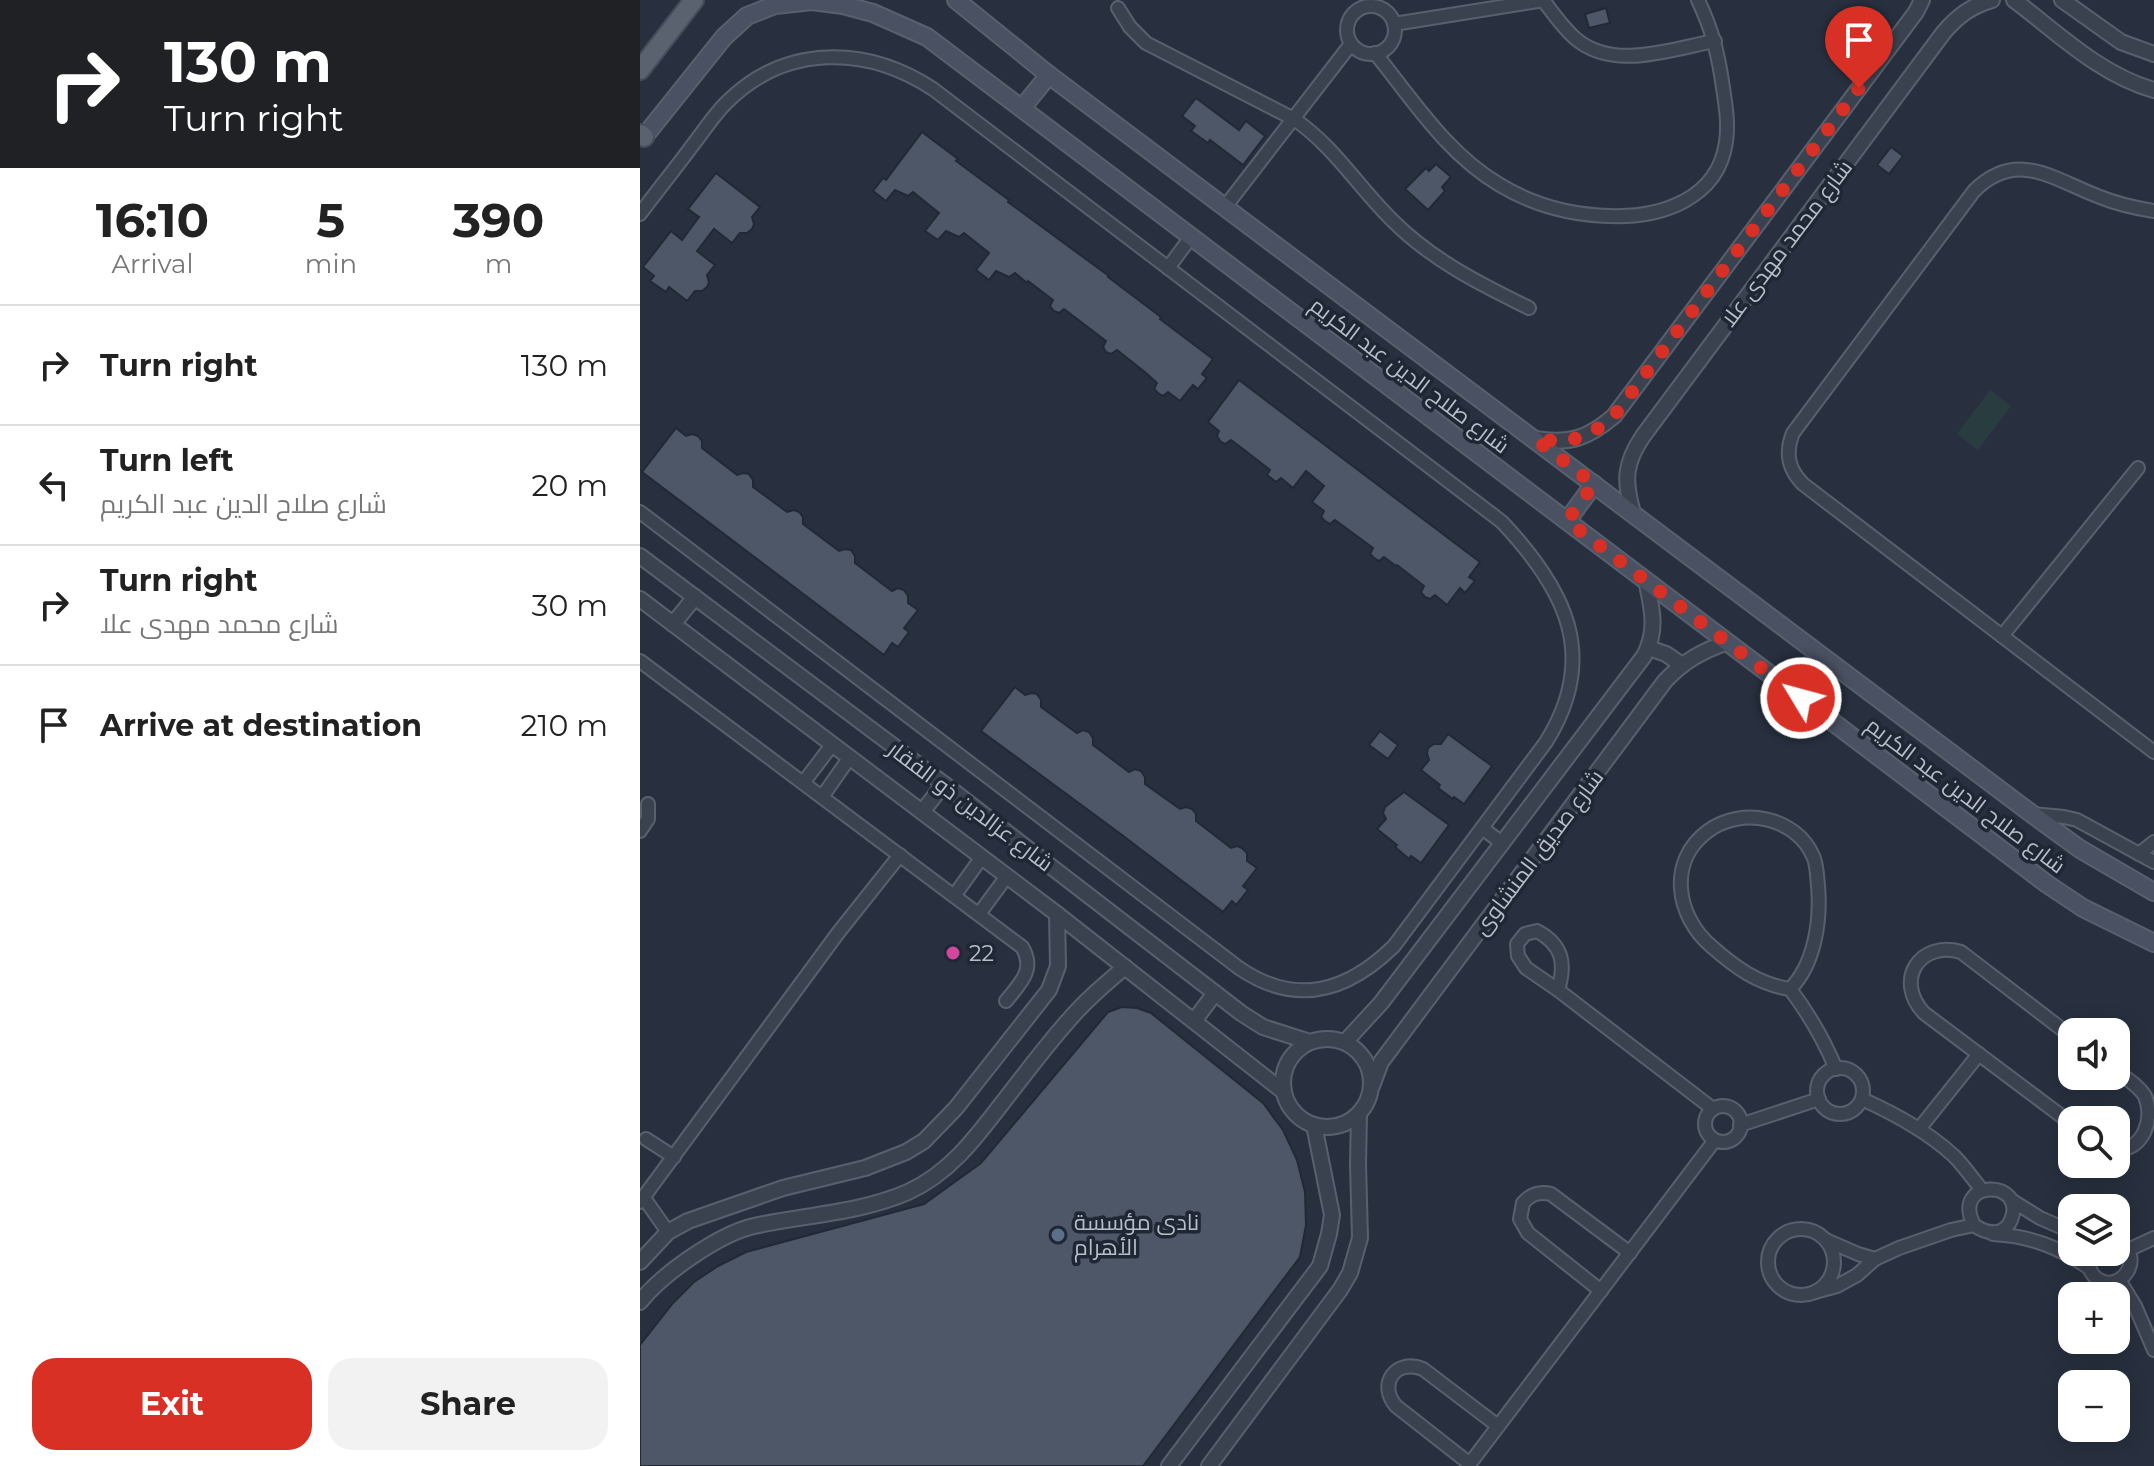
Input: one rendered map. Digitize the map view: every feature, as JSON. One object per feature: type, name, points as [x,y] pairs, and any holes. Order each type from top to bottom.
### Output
[{"type":"main road","points":[[640,70],[694,0]]},
{"type":"main road","name":"شارع صلاح الدين عبد الكريم","points":[[956,0],[1049,75],[2032,814],[2080,849],[2154,892]]},
{"type":"main road","name":"شارع صلاح الدين عبد الكريم","points":[[641,138],[724,37],[747,16],[775,5],[812,1],[843,5],[873,13],[927,37],[2064,897],[2154,943]]},
{"type":"main road","points":[[1022,108],[1049,75]]},
{"type":"main road","points":[[1567,521],[1594,484]]},
{"type":"street","points":[[1394,24],[1543,0],[1574,38],[1607,55],[1625,57],[1715,41]]},
{"type":"street","points":[[1375,53],[1450,146],[1501,186],[1530,200],[1593,216],[1657,214],[1681,205],[1701,189],[1717,169],[1726,145],[1728,120],[1715,41],[1698,0]]},
{"type":"street","name":"شارع محمد مهدى علا","points":[[1535,439],[1556,442],[1578,439],[1597,431],[1614,416],[1922,0]]},
{"type":"street","name":"شارع محمد مهدى علا","points":[[1633,513],[1627,493],[1626,472],[1632,453],[1643,436],[1944,32],[1957,17],[1974,5],[1992,0]]},
{"type":"street","points":[[2014,0],[2101,67],[2154,90]]},
{"type":"street","points":[[2062,0],[2121,42],[2154,54]]},
{"type":"street","points":[[1361,4],[1382,8],[1394,24],[1393,39],[1382,50],[1362,52],[1351,44],[1348,23],[1361,4]]},
{"type":"street","points":[[1118,8],[1130,27],[1146,43],[1294,119],[1325,143],[1374,202],[1418,243],[1467,277],[1529,308]]},
{"type":"street","points":[[1225,207],[1351,44]]},
{"type":"street","points":[[640,214],[726,104],[768,73],[799,61],[817,58],[854,58],[904,72],[933,89],[1502,522],[1533,557],[1556,591],[1563,608],[1572,643],[1568,696],[1546,742],[1394,946],[1368,969],[1341,984],[1298,991],[1267,984],[1239,968],[640,512]]},
{"type":"street","points":[[2154,211],[2101,198],[2035,170],[2008,170],[1995,174],[1974,191],[1793,433],[1788,455],[1795,476],[1803,484],[2154,752]]},
{"type":"street","points":[[1168,268],[1191,237]]},
{"type":"street","points":[[2002,636],[2138,468]]},
{"type":"street","name":"شارع عزالدين ذو الفقار","points":[[641,557],[944,784],[1215,993],[1263,1027],[1310,1042]]},
{"type":"street","points":[[1646,580],[1654,623],[1649,648],[1666,654],[1682,665]]},
{"type":"street","points":[[673,624],[695,597]]},
{"type":"street","name":"شارع عزالدين ذو الفقار","points":[[640,599],[1057,914],[1284,1092]]},
{"type":"street","name":"شارع صديق المنشاوى","points":[[1372,1086],[1381,1062],[1665,681],[1698,653],[1728,642]]},
{"type":"street","name":"شارع صديق المنشاوى","points":[[1345,1042],[1381,1003],[1649,648]]},
{"type":"street","points":[[640,661],[1022,947],[1027,955],[1026,974],[1006,1001]]},
{"type":"street","points":[[803,783],[832,745]]},
{"type":"street","points":[[822,797],[850,757]]},
{"type":"street","points":[[922,812],[944,784]]},
{"type":"street","points":[[640,831],[648,819],[648,804]]},
{"type":"street","points":[[2032,814],[2071,818],[2154,862]]},
{"type":"street","points":[[1790,989],[1808,966],[1814,935],[1818,889],[1815,858],[1804,841],[1789,827],[1770,819],[1749,817],[1728,821],[1709,830],[1694,845],[1684,863],[1679,884],[1691,924],[1720,954],[1754,979],[1790,989],[1809,1014],[1836,1069]]},
{"type":"street","points":[[1482,828],[1502,843]]},
{"type":"street","points":[[2139,854],[2154,842]]},
{"type":"street","points":[[668,1232],[642,1200],[838,933],[900,855]]},
{"type":"street","points":[[954,896],[982,857]]},
{"type":"street","points":[[979,914],[1007,876]]},
{"type":"street","points":[[640,1262],[668,1232],[688,1221],[749,1198],[885,1161],[924,1141],[956,1108],[1049,990],[1058,966],[1057,914]]},
{"type":"street","points":[[1558,990],[1564,972],[1556,947],[1548,937],[1537,931],[1525,934],[1517,944],[1518,956],[1526,968],[1713,1109]]},
{"type":"street","points":[[2058,1026],[1961,952],[1950,949],[1927,954],[1912,971],[1911,994],[1924,1013],[2058,1113]]},
{"type":"street","points":[[640,1302],[666,1274],[691,1257],[751,1227],[883,1202],[912,1190],[943,1171],[972,1142],[1069,1019],[1125,967]]},
{"type":"street","points":[[1194,1021],[1215,993]]},
{"type":"street","points":[[1333,1039],[1345,1042],[1360,1053],[1369,1068],[1372,1086],[1368,1101],[1359,1114],[1346,1124],[1331,1127],[1314,1125],[1295,1113],[1284,1092],[1284,1077],[1288,1063],[1297,1051],[1310,1042],[1333,1039]]},
{"type":"street","points":[[1919,1129],[1979,1054]]},
{"type":"street","points":[[1836,1069],[1852,1071],[1862,1083],[1863,1091],[1858,1106],[1852,1111],[1837,1114],[1829,1111],[1819,1099],[1819,1084],[1823,1077],[1836,1069]]},
{"type":"street","points":[[2130,1082],[2147,1098],[2152,1120],[2142,1140],[2130,1147]]},
{"type":"street","points":[[1740,1125],[1819,1099]]},
{"type":"street","points":[[1862,1099],[1919,1129],[1955,1157],[1982,1190]]},
{"type":"street","points":[[1723,1106],[1738,1114],[1740,1125],[1740,1130],[1727,1141],[1715,1140],[1706,1131],[1705,1125],[1708,1114],[1723,1106]]},
{"type":"street","points":[[1209,1466],[1350,1273],[1360,1238],[1359,1114]]},
{"type":"street","points":[[1169,1466],[1320,1266],[1332,1215],[1314,1125]]},
{"type":"street","points":[[646,1139],[674,1157]]},
{"type":"street","points":[[1498,1426],[1423,1369],[1403,1367],[1392,1375],[1388,1388],[1391,1401],[1469,1465],[1715,1140]]},
{"type":"street","points":[[2058,1226],[2010,1199],[2003,1191],[1993,1188],[1982,1190],[1969,1205],[1969,1216],[1981,1231],[2032,1239],[2071,1255],[2098,1279],[2112,1282],[2126,1275],[2130,1255]]},
{"type":"street","points":[[1601,1291],[1523,1227],[1520,1211],[1523,1203],[1535,1194],[1551,1194],[1630,1253]]},
{"type":"street","points":[[1990,1233],[2000,1232],[2008,1226],[2013,1208],[2010,1199]]},
{"type":"street","points":[[1875,1259],[1825,1240],[1813,1231],[1798,1229],[1783,1234],[1772,1245],[1768,1260],[1770,1275],[1779,1287],[1793,1294],[1804,1295],[1837,1286],[1857,1275],[1875,1259],[1925,1238],[1974,1225]]},
{"type":"street","points":[[2130,1249],[2154,1238]]},
{"type":"street","points":[[1815,1292],[1827,1283],[1833,1269],[1833,1254],[1825,1240]]},
{"type":"street","points":[[2119,1280],[2135,1306],[2154,1350]]},
{"type":"green space","points":[[1990,390],[2011,406],[1978,450],[1957,434]]},
{"type":"building","points":[[1606,8],[1610,23],[1589,28],[1585,14]]},
{"type":"building","points":[[1196,98],[1239,130],[1246,121],[1265,136],[1243,165],[1210,140],[1208,143],[1191,131],[1195,126],[1182,116]]},
{"type":"building","points":[[922,132],[1213,359],[1202,374],[1207,378],[1198,389],[1193,385],[1180,401],[1168,392],[1163,396],[1158,393],[1154,389],[1157,383],[1146,373],[1117,350],[1111,354],[1106,352],[1103,347],[1106,341],[1064,309],[1059,313],[1054,311],[1050,306],[1053,300],[1028,281],[1015,273],[1009,277],[996,271],[989,280],[976,270],[989,253],[964,233],[959,237],[946,231],[938,240],[925,231],[939,213],[913,192],[908,196],[895,190],[886,201],[873,191],[883,178],[886,180]]},
{"type":"building","points":[[1891,147],[1903,156],[1889,174],[1877,165]]},
{"type":"building","points":[[1436,164],[1451,177],[1442,187],[1445,191],[1428,210],[1405,189],[1426,168],[1429,171]]},
{"type":"building","points":[[716,173],[760,207],[752,217],[752,229],[740,233],[732,243],[714,229],[697,251],[715,265],[707,275],[709,282],[707,287],[695,291],[687,301],[669,287],[666,292],[650,281],[654,276],[643,267],[671,231],[682,240],[699,217],[688,209]]},
{"type":"building","points":[[1239,380],[1480,562],[1469,577],[1475,581],[1465,593],[1460,588],[1447,605],[1435,595],[1430,599],[1425,597],[1421,592],[1424,586],[1397,565],[1384,557],[1379,561],[1374,558],[1370,554],[1373,548],[1335,520],[1330,524],[1321,517],[1324,511],[1312,502],[1324,486],[1306,471],[1293,488],[1281,478],[1276,482],[1267,475],[1270,470],[1231,440],[1225,444],[1220,441],[1217,436],[1219,431],[1208,422]]},
{"type":"building","points":[[676,428],[686,436],[698,436],[702,448],[737,475],[749,474],[753,487],[787,512],[799,512],[803,524],[839,551],[851,550],[855,563],[892,591],[898,588],[904,590],[908,603],[918,610],[904,628],[909,632],[898,647],[892,643],[884,655],[642,472]]},
{"type":"building","points":[[1015,687],[1025,695],[1037,694],[1041,707],[1077,733],[1083,730],[1089,732],[1093,745],[1129,772],[1135,769],[1141,771],[1145,784],[1180,809],[1192,809],[1196,821],[1231,848],[1242,848],[1247,853],[1247,861],[1257,868],[1243,886],[1248,890],[1236,905],[1232,901],[1223,912],[981,731]]},
{"type":"building","points":[[1380,731],[1398,745],[1388,759],[1369,745]]},
{"type":"building","points":[[1448,734],[1492,766],[1464,804],[1438,788],[1440,785],[1421,770],[1429,760],[1428,748],[1441,744]]},
{"type":"building","points":[[1404,792],[1449,825],[1421,863],[1411,856],[1409,859],[1377,829],[1386,819],[1383,813],[1385,807]]},
{"type":"building","name":"نادى مؤسسة الأهرام","points":[[1122,1007],[1151,1013],[1263,1103],[1283,1130],[1297,1160],[1305,1192],[1306,1225],[1300,1257],[1143,1466],[640,1466],[640,1345],[694,1282],[746,1252],[924,1204],[981,1163],[1108,1012]]},
{"type":"place","name":"22","points":[[953,953]]},
{"type":"place","name":"نادى مؤسسة الأهرام","points":[[1058,1235]]},
{"type":"route","points":[[1801,698],[1567,521],[1594,484],[1535,439],[1556,442],[1578,439],[1597,431],[1614,416],[1859,88]]}]
